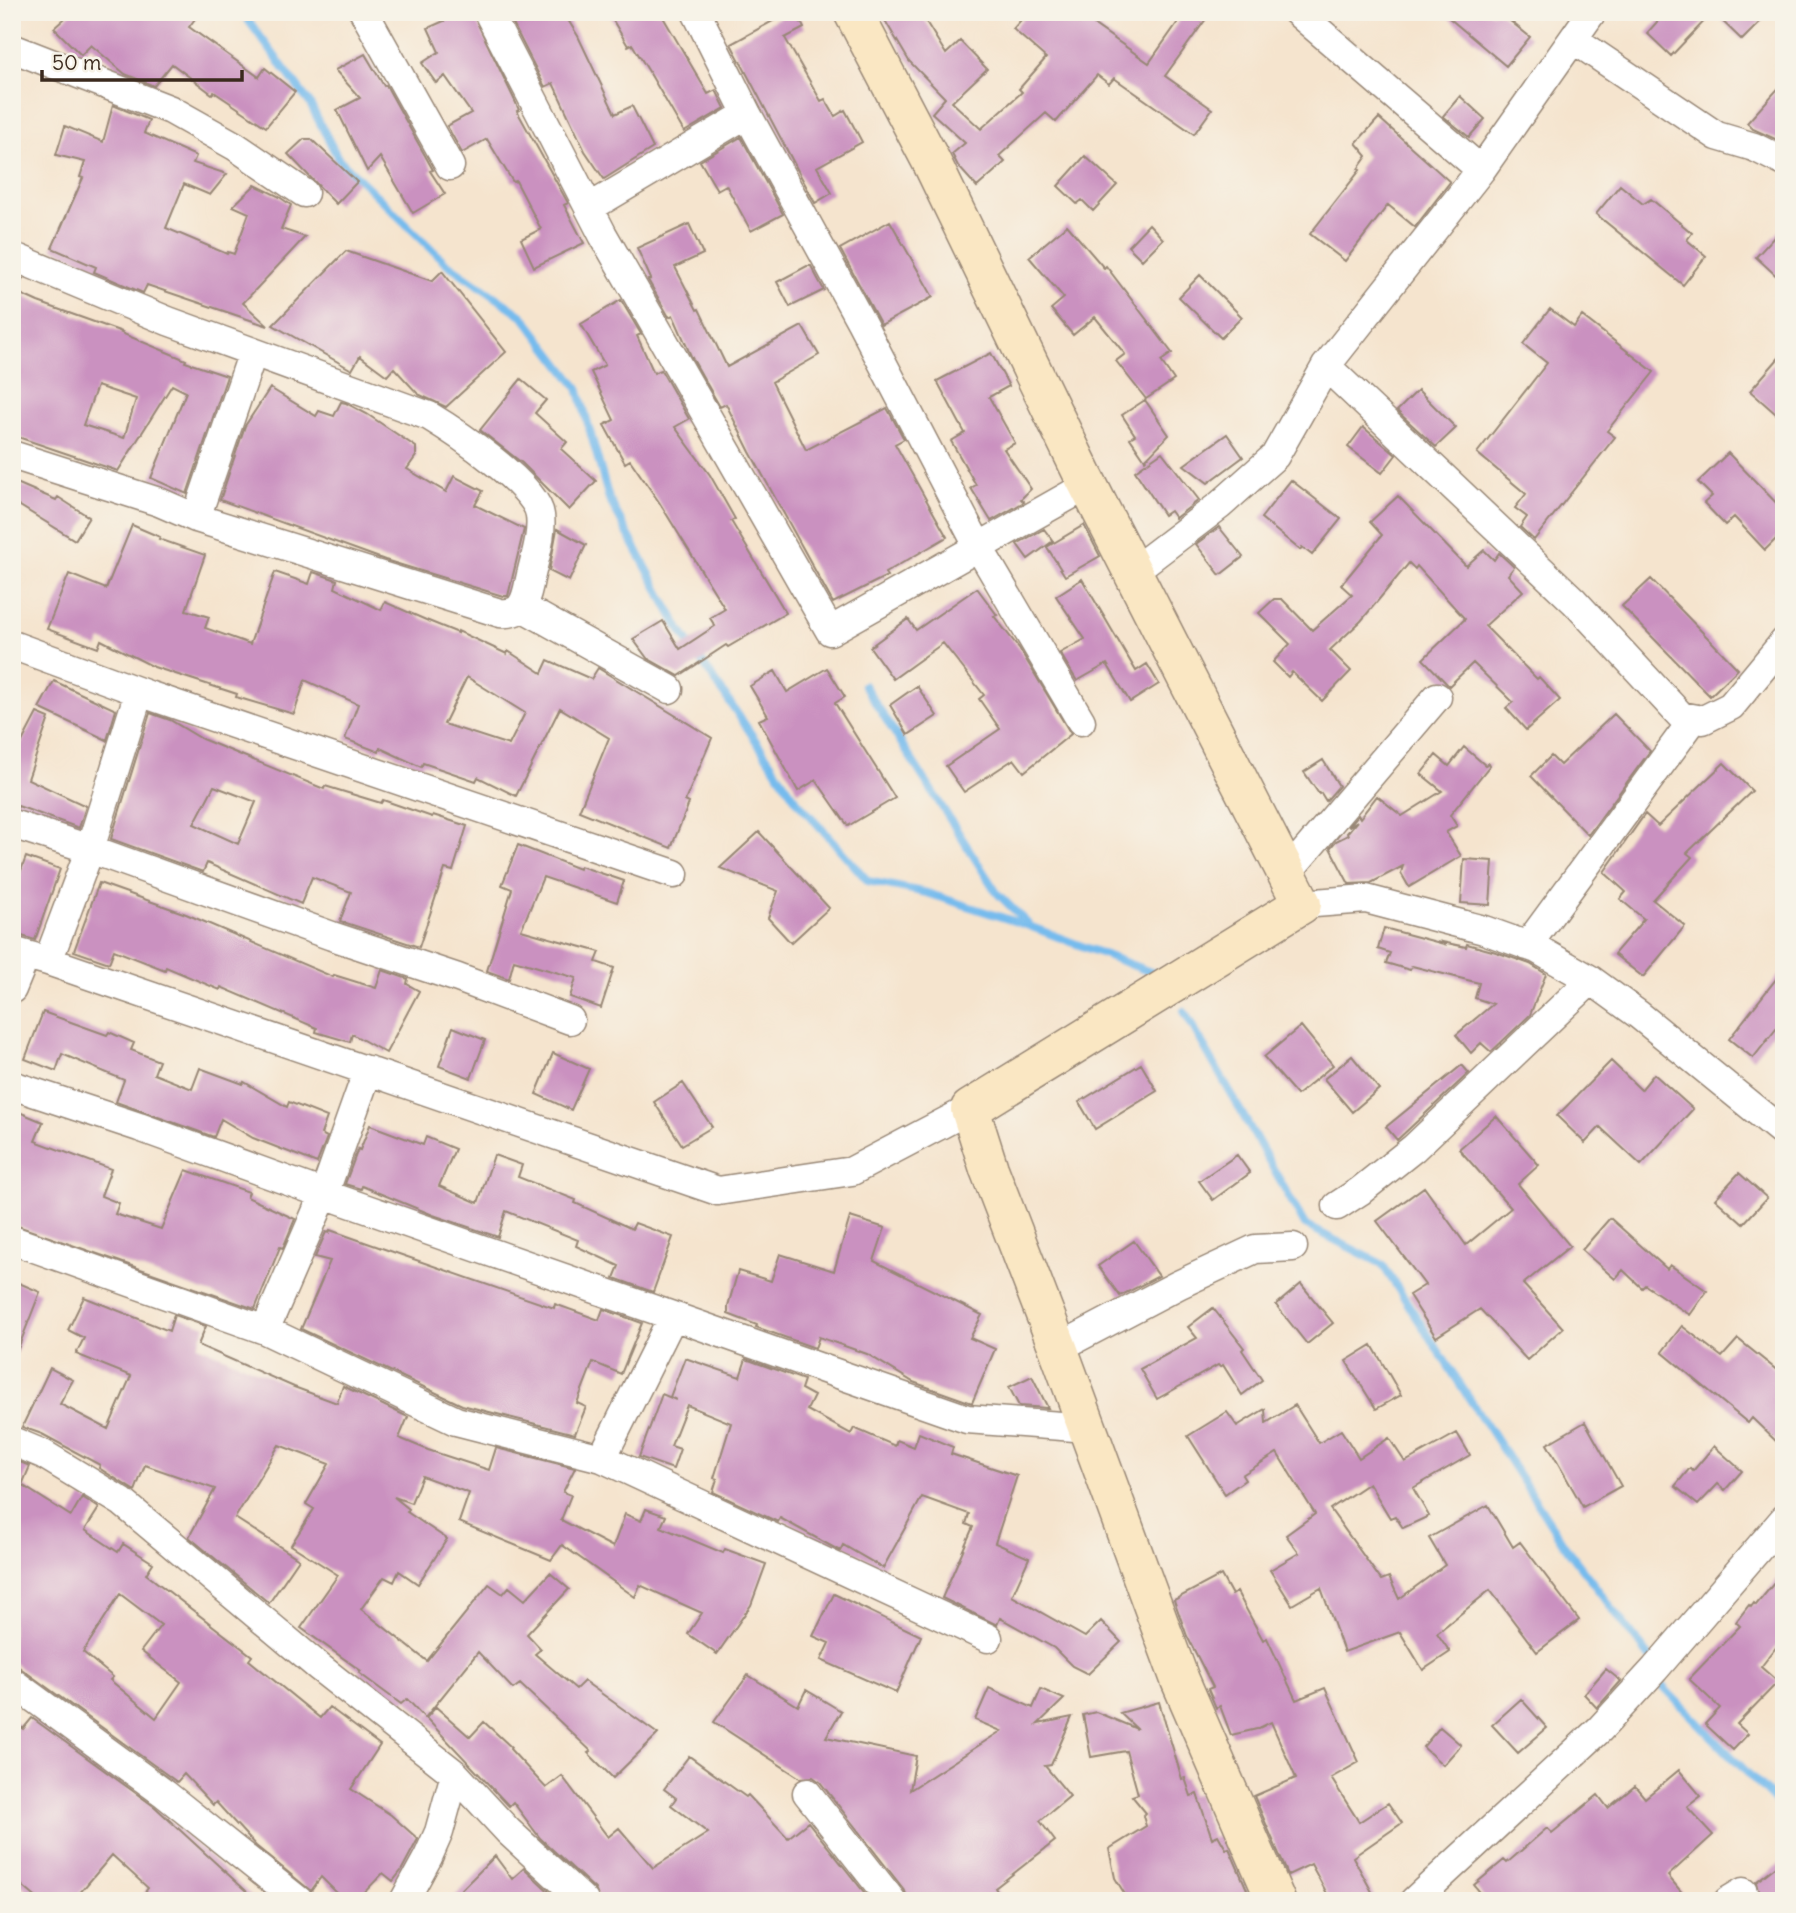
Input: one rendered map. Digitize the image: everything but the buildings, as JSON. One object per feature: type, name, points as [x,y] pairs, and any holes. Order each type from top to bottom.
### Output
[{"type":"street","points":[[364,12],[450,166]]},
{"type":"street","points":[[488,12],[589,208],[830,631],[1088,485]]},
{"type":"street","points":[[696,12],[747,114],[867,334],[978,547],[1082,722]]},
{"type":"street","points":[[853,12],[931,162],[1088,485],[1295,889]]},
{"type":"street","points":[[1297,12],[1481,170]]},
{"type":"street","points":[[1132,572],[1220,505],[1275,456],[1326,366],[1481,170],[1592,12]]},
{"type":"street","points":[[1573,39],[1717,136],[1754,147],[1784,162]]},
{"type":"street","points":[[12,48],[171,110],[235,146],[304,193]]},
{"type":"street","points":[[589,208],[747,114]]},
{"type":"street","points":[[12,257],[169,320],[429,416],[465,437],[533,498],[540,512],[540,531],[522,607],[511,614],[500,613],[196,518],[159,502],[12,455]]},
{"type":"street","points":[[196,518],[253,352]]},
{"type":"street","points":[[1326,366],[1574,601],[1681,716],[1703,720],[1731,706],[1784,642]]},
{"type":"street","points":[[522,607],[668,689]]},
{"type":"street","points":[[12,645],[139,692],[674,874]]},
{"type":"street","points":[[12,989],[90,849],[139,692]]},
{"type":"street","points":[[29,955],[718,1191],[852,1171],[970,1109],[1295,889],[1437,697]]},
{"type":"street","points":[[1527,946],[1693,720]]},
{"type":"street","points":[[12,824],[458,978],[570,1020]]},
{"type":"street","points":[[1295,889],[1366,899],[1484,930],[1537,949],[1591,981],[1639,1015],[1784,1133]]},
{"type":"street","points":[[1337,1206],[1414,1148],[1591,981]]},
{"type":"street","points":[[265,1330],[324,1194],[368,1070]]},
{"type":"street","points":[[12,1084],[967,1419],[1087,1428]]},
{"type":"street","points":[[970,1109],[989,1169],[1180,1680],[1276,1901]]},
{"type":"street","points":[[12,1240],[265,1330],[456,1421],[602,1458],[988,1638]]},
{"type":"street","points":[[1058,1348],[1178,1285],[1255,1249],[1293,1247]]},
{"type":"street","points":[[602,1458],[673,1316]]},
{"type":"street","points":[[12,1441],[43,1454],[122,1502],[319,1667],[456,1774],[508,1831],[584,1901]]},
{"type":"street","points":[[1414,1901],[1600,1729],[1784,1520]]},
{"type":"street","points":[[12,1682],[165,1794],[299,1901]]},
{"type":"street","points":[[404,1901],[439,1832],[456,1774]]},
{"type":"street","points":[[807,1793],[892,1901]]},
{"type":"waterway","points":[[242,12],[309,102],[338,158],[446,263],[523,316],[578,388],[609,499],[679,628],[797,801],[868,881],[927,893],[1029,926],[1161,976]]},
{"type":"waterway","points":[[864,685],[997,893],[1028,924]]},
{"type":"waterway","points":[[1184,1011],[1305,1225],[1382,1264],[1567,1549],[1650,1658]]},
{"type":"waterway","points":[[1660,1684],[1784,1810]]}]
